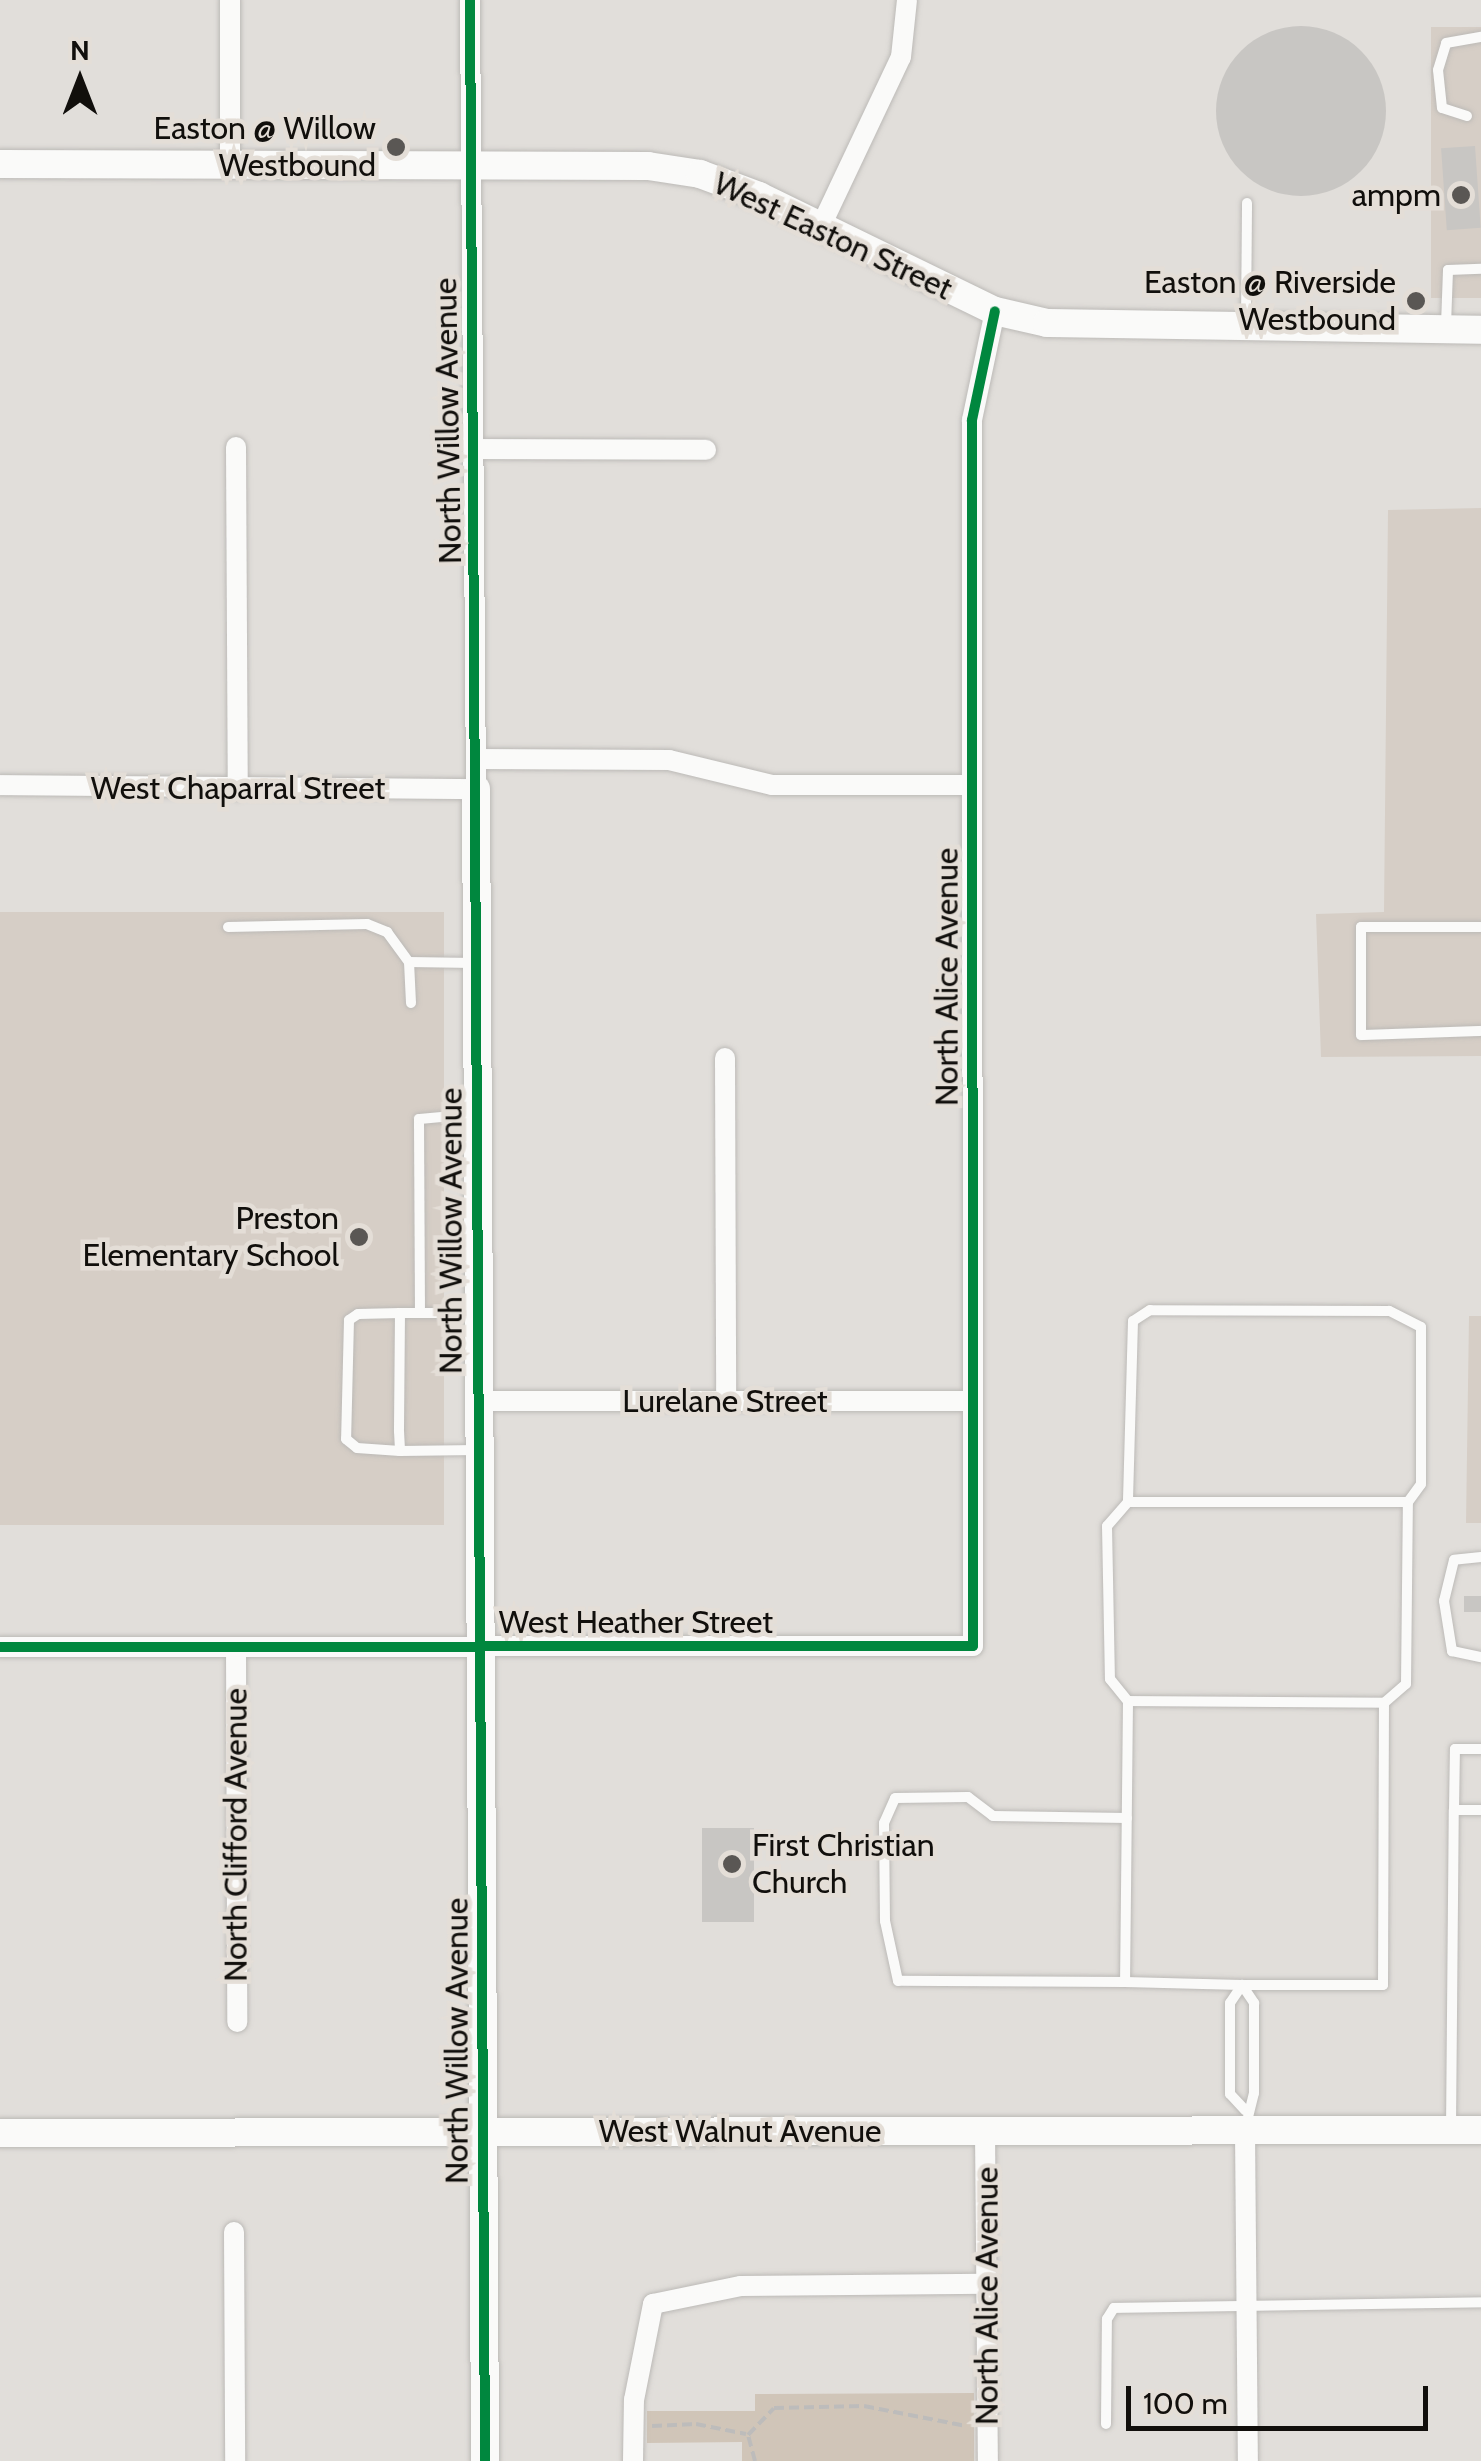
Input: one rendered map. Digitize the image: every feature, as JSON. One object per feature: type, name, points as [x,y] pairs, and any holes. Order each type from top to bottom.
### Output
[{"type":"street","points":[[230,0],[230,163]]},
{"type":"street","name":"North Willow Avenue","points":[[470,0],[484,2461]]},
{"type":"street","points":[[821,226],[889,89],[901,56],[907,0]]},
{"type":"street","name":"West Easton Street","points":[[0,164],[469,164],[673,170],[759,196],[995,311],[1084,326],[1481,330]]},
{"type":"street","name":"North Alice Avenue","points":[[973,1646],[972,420],[995,311]]},
{"type":"street","points":[[236,447],[238,790]]},
{"type":"street","points":[[474,449],[706,450]]},
{"type":"street","points":[[476,759],[668,760],[772,785],[972,785]]},
{"type":"street","name":"West Chaparral Street","points":[[0,785],[238,790],[476,788]]},
{"type":"street","points":[[726,1058],[726,1401]]},
{"type":"street","name":"Lurelane Street","points":[[476,1401],[973,1401]]},
{"type":"street","name":"West Heather Street","points":[[0,1647],[973,1646]]},
{"type":"street","name":"North Clifford Avenue","points":[[236,1647],[237,2022]]},
{"type":"street","points":[[1245,2120],[1248,2461]]},
{"type":"street","name":"West Walnut Avenue","points":[[0,2133],[985,2131],[1245,2120],[1481,2130]]},
{"type":"street","name":"North Alice Avenue","points":[[985,2131],[988,2461]]},
{"type":"street","points":[[234,2232],[235,2461]]},
{"type":"street","points":[[634,2461],[633,2429],[653,2304],[741,2286],[986,2284]]},
{"type":"lane","points":[[1467,116],[1442,108],[1438,70],[1446,43],[1481,37]]},
{"type":"lane","points":[[1246,203],[1246,328]]},
{"type":"lane","points":[[1446,330],[1448,270],[1481,268]]},
{"type":"lane","points":[[228,926],[368,924],[387,932],[409,962],[410,1002]]},
{"type":"lane","points":[[1481,926],[1361,926],[1361,1036],[1481,1031]]},
{"type":"lane","points":[[409,962],[475,963]]},
{"type":"lane","points":[[420,1313],[418,1124],[422,1114],[476,1114]]},
{"type":"lane","points":[[1124,1982],[1128,1701],[1110,1679],[1107,1526],[1128,1502],[1133,1321],[1150,1310],[1389,1311],[1421,1327],[1421,1484],[1408,1502],[1406,1684],[1384,1704],[1128,1701]]},
{"type":"lane","points":[[400,1313],[400,1452]]},
{"type":"lane","points":[[476,1313],[358,1314],[349,1320],[346,1439],[358,1448],[400,1452],[477,1450]]},
{"type":"lane","points":[[1128,1502],[1408,1502]]},
{"type":"lane","points":[[1481,1557],[1454,1560],[1444,1600],[1452,1652],[1481,1657]]},
{"type":"lane","points":[[1126,1818],[993,1816],[968,1797],[895,1798],[884,1823],[885,1922],[898,1981],[1383,1985],[1384,1704]]},
{"type":"lane","points":[[1451,2130],[1455,1749],[1481,1749]]},
{"type":"lane","points":[[1454,1810],[1481,1810]]},
{"type":"lane","points":[[1242,1986],[1254,2003],[1254,2093],[1245,2120]]},
{"type":"lane","points":[[1242,1986],[1230,2003],[1230,2094],[1245,2120]]},
{"type":"lane","points":[[1106,2424],[1107,2319],[1114,2308],[1481,2302]]},
{"type":"path","points":[[748,2435],[765,2414],[794,2405],[898,2409],[953,2425],[988,2426]]},
{"type":"path","points":[[633,2429],[696,2424],[748,2435]]},
{"type":"path","points":[[748,2435],[755,2461]]},
{"type":"shaded area","points":[[1431,27],[1481,27],[1481,298],[1431,298]]},
{"type":"shaded area","points":[[1481,508],[1481,1056],[1321,1057],[1316,914],[1384,912],[1388,510]]},
{"type":"shaded area","points":[[0,912],[444,912],[444,1525],[0,1525]]},
{"type":"shaded area","points":[[1469,1316],[1481,1316],[1481,1523],[1466,1523]]},
{"type":"shaded area","points":[[974,2393],[974,2461],[742,2461],[742,2442],[647,2443],[647,2411],[755,2411],[755,2394]]},
{"type":"building","points":[[1301,26],[1334,32],[1361,51],[1380,78],[1386,111],[1380,144],[1361,171],[1334,190],[1301,196],[1268,190],[1241,171],[1222,144],[1216,111],[1222,78],[1241,51],[1268,32]]},
{"type":"building","name":"ampm","points":[[1475,146],[1481,228],[1447,230],[1441,148]]},
{"type":"building","points":[[1464,1596],[1481,1596],[1481,1612],[1464,1612]]},
{"type":"building","points":[[702,1828],[754,1828],[754,1922],[702,1922]]},
{"type":"cycle path","points":[[470,0],[485,2461]]},
{"type":"cycle path","points":[[0,1647],[973,1646],[972,420],[995,311]]},
{"type":"place","name":"Easton @ Willow Westbound","points":[[396,147]]},
{"type":"place","name":"ampm","points":[[1461,195]]},
{"type":"place","name":"Easton @ Riverside Westbound","points":[[1416,301]]},
{"type":"place","name":"Preston Elementary School","points":[[359,1237]]},
{"type":"place","name":"First Christian Church","points":[[732,1864]]}]
